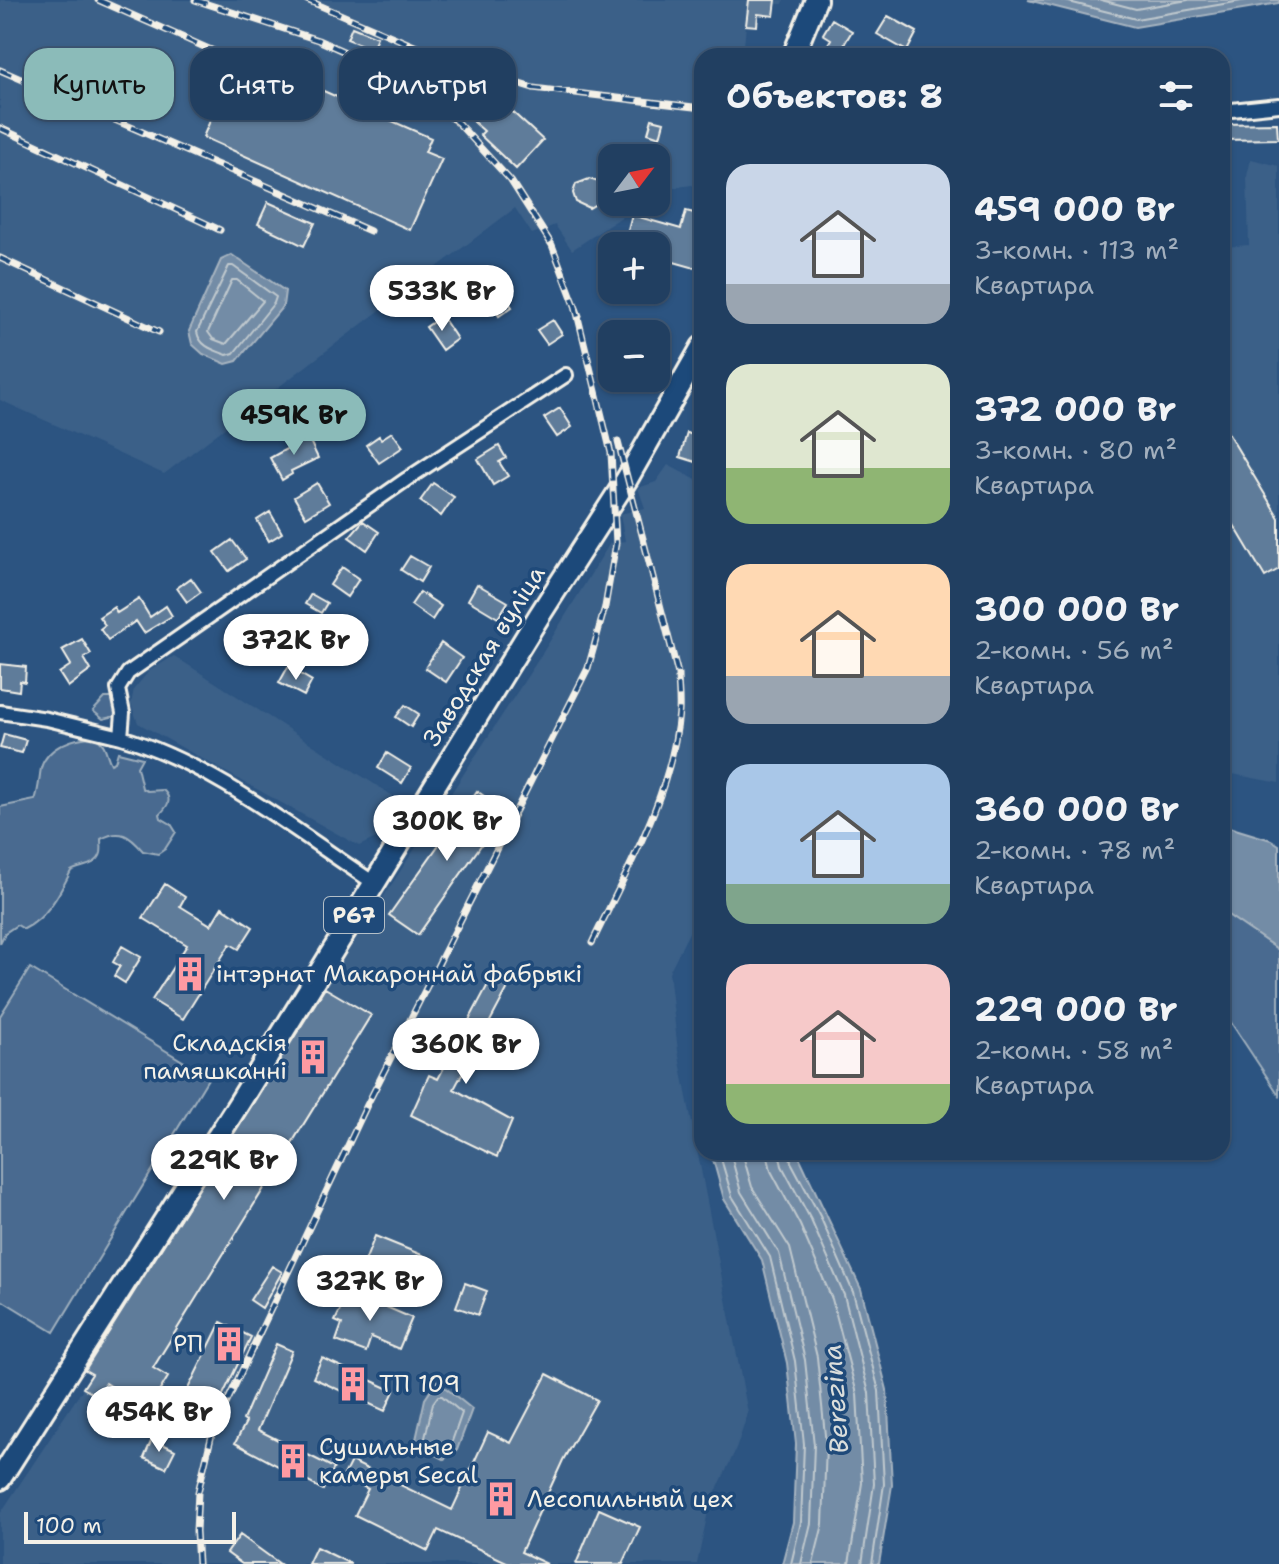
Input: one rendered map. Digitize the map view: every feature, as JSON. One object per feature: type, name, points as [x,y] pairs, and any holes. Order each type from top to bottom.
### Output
[{"type":"main road","points":[[796,48],[816,0]]},
{"type":"main road","name":"Заводская вуліца","points":[[0,1479],[241,1100],[539,616],[634,469],[694,361]]},
{"type":"street","points":[[1230,110],[1279,105]]},
{"type":"street","points":[[121,737],[123,713],[118,689],[128,673],[407,479],[566,375]]},
{"type":"street","points":[[0,712],[47,719],[141,743],[214,777],[374,883]]},
{"type":"shaded area","points":[[0,0],[784,0],[783,4],[775,4],[774,16],[759,14],[757,26],[746,25],[744,48],[694,48],[694,186],[670,188],[670,144],[598,144],[598,216],[623,216],[572,250],[555,225],[532,234],[515,208],[164,474],[0,400]]},
{"type":"shaded area","points":[[1251,159],[1279,166],[1279,783],[1230,774],[1230,246],[1249,245],[1247,176]]},
{"type":"shaded area","points":[[668,465],[694,479],[694,923],[669,972],[678,1051],[694,1134],[694,1160],[699,1160],[748,1413],[736,1449],[709,1507],[697,1564],[0,1564],[0,1514],[92,1375],[82,1368],[540,657],[610,543],[625,541],[620,514],[645,508],[638,488],[656,482]]},
{"type":"shaded area","points":[[174,656],[393,796],[398,805],[387,827],[376,838],[359,846],[138,723],[131,704],[134,689],[149,671]]},
{"type":"shaded area","points":[[105,698],[111,698],[118,711],[116,716],[103,719],[93,711]]},
{"type":"shaded area","points":[[94,737],[104,745],[111,764],[115,762],[118,752],[142,758],[137,767],[142,788],[166,793],[168,802],[160,814],[161,818],[171,824],[176,832],[158,854],[143,851],[125,835],[114,834],[101,839],[101,853],[96,861],[71,871],[46,912],[24,929],[17,925],[5,933],[0,943],[0,807],[35,800],[41,768],[49,754],[70,741]]},
{"type":"shaded area","points":[[1230,916],[1279,950],[1279,1095],[1230,1021]]},
{"type":"shaded area","points":[[30,968],[209,1077],[54,1332],[0,1299],[0,1016]]},
{"type":"water","points":[[1028,0],[1279,0],[1279,3],[1135,27]]},
{"type":"water","points":[[232,255],[285,291],[283,306],[237,361],[226,364],[203,354],[192,344],[189,331],[221,260]]},
{"type":"water","points":[[1230,827],[1279,845],[1279,950],[1230,916]]},
{"type":"water","name":"Berezina","points":[[713,1160],[801,1160],[861,1289],[887,1390],[892,1485],[879,1564],[782,1564],[793,1522],[796,1444],[787,1363],[762,1260],[724,1199]]},
{"type":"water","points":[[437,1381],[472,1409],[457,1450],[444,1459],[415,1444],[425,1399]]},
{"type":"building","points":[[749,0],[776,0],[774,16],[758,14],[757,26],[746,25]]},
{"type":"building","points":[[888,16],[917,32],[909,48],[902,48],[877,34]]},
{"type":"building","points":[[832,19],[852,31],[842,48],[826,48],[831,39],[823,34]]},
{"type":"building","points":[[352,27],[377,37],[372,48],[347,39]]},
{"type":"building","points":[[323,91],[339,98],[339,120],[390,120],[431,138],[425,152],[442,159],[410,230],[203,137],[210,120],[323,120]]},
{"type":"building","points":[[516,115],[543,140],[516,169],[480,135],[484,131],[472,120],[516,120]]},
{"type":"building","points":[[652,119],[664,122],[660,137],[648,133]]},
{"type":"building","points":[[1277,123],[1278,139],[1230,140],[1230,124]]},
{"type":"building","points":[[589,179],[598,182],[598,203],[589,208],[576,202],[573,193],[576,184]]},
{"type":"building","points":[[268,202],[315,223],[304,246],[258,224]]},
{"type":"building","points":[[686,211],[694,213],[694,268],[670,261],[670,232],[628,232],[632,216],[681,229]]},
{"type":"building","points":[[499,288],[512,307],[499,316],[486,297]]},
{"type":"building","points":[[442,316],[457,339],[442,350],[426,327]]},
{"type":"building","points":[[553,320],[562,334],[547,344],[537,330]]},
{"type":"building","points":[[560,408],[572,427],[557,437],[544,418]]},
{"type":"building","points":[[392,432],[403,447],[379,463],[366,445]]},
{"type":"building","points":[[687,433],[694,435],[694,461],[680,457]]},
{"type":"building","points":[[307,435],[318,458],[291,471],[292,474],[282,480],[270,458],[290,447],[289,443]]},
{"type":"building","points":[[1230,436],[1279,518],[1279,569],[1265,577],[1230,518]]},
{"type":"building","points":[[499,446],[506,458],[499,462],[508,476],[493,485],[478,459]]},
{"type":"building","points":[[317,483],[329,503],[306,517],[294,497]]},
{"type":"building","points":[[433,483],[454,497],[441,516],[420,501]]},
{"type":"building","points":[[270,512],[282,533],[269,541],[257,520]]},
{"type":"building","points":[[363,521],[379,532],[367,550],[349,537]]},
{"type":"building","points":[[232,540],[246,559],[229,571],[215,552]]},
{"type":"building","points":[[410,556],[429,567],[420,582],[401,570]]},
{"type":"building","points":[[342,567],[359,579],[347,597],[330,585]]},
{"type":"building","points":[[191,578],[201,592],[187,602],[177,588]]},
{"type":"building","points":[[477,584],[508,602],[498,618],[468,600]]},
{"type":"building","points":[[420,592],[441,606],[432,620],[411,605]]},
{"type":"building","points":[[311,594],[327,603],[321,613],[305,604]]},
{"type":"building","points":[[139,599],[150,617],[166,606],[172,616],[144,633],[136,621],[108,640],[100,629],[105,625],[99,617],[114,607],[117,613]]},
{"type":"building","points":[[314,626],[337,642],[326,658],[303,642]]},
{"type":"building","points":[[82,639],[91,654],[84,658],[91,670],[68,687],[59,673],[71,665],[62,650]]},
{"type":"building","points":[[441,643],[462,658],[446,682],[425,668]]},
{"type":"building","points":[[0,664],[26,667],[25,682],[20,681],[19,691],[0,688]]},
{"type":"building","points":[[288,667],[312,681],[304,696],[279,683]]},
{"type":"building","points":[[405,705],[419,714],[411,727],[396,717]]},
{"type":"building","points":[[4,734],[26,740],[22,753],[0,748]]},
{"type":"building","points":[[387,753],[411,768],[402,783],[378,768]]},
{"type":"building","points":[[477,791],[505,811],[418,935],[389,915]]},
{"type":"building","name":"інтэрнат Макароннай фабрыкі","points":[[165,884],[185,897],[180,906],[211,925],[222,907],[253,927],[239,949],[230,944],[183,1019],[152,1000],[187,945],[143,918]]},
{"type":"building","points":[[122,946],[141,957],[125,983],[114,976],[120,966],[113,962]]},
{"type":"building","points":[[493,975],[510,984],[454,1089],[512,1121],[497,1157],[411,1115],[429,1075],[438,1079]]},
{"type":"building","points":[[325,988],[371,1015],[153,1368],[168,1377],[148,1410],[106,1383],[97,1396],[83,1388],[92,1374],[85,1370]]},
{"type":"building","points":[[375,1236],[437,1261],[426,1289],[364,1264]]},
{"type":"building","points":[[272,1266],[282,1272],[262,1308],[250,1300]]},
{"type":"building","points":[[465,1283],[487,1291],[478,1315],[456,1307]]},
{"type":"building","points":[[349,1291],[412,1318],[399,1349],[371,1337],[366,1352],[336,1341],[342,1324],[335,1321]]},
{"type":"building","points":[[221,1322],[251,1337],[205,1432],[174,1417]]},
{"type":"building","points":[[276,1344],[292,1351],[258,1430],[334,1468],[323,1490],[235,1443]]},
{"type":"building","name":"ТП 109","points":[[322,1358],[394,1391],[385,1411],[313,1378]]},
{"type":"building","points":[[547,1374],[597,1400],[563,1460],[521,1552],[547,1564],[511,1564],[438,1530],[428,1551],[355,1515],[368,1489],[343,1477],[351,1461],[452,1510],[488,1432],[511,1443]]},
{"type":"building","points":[[152,1439],[175,1450],[166,1468],[144,1458]]},
{"type":"building","points":[[599,1509],[640,1527],[623,1564],[576,1564]]},
{"type":"building","points":[[240,1535],[280,1564],[242,1564],[227,1553]]},
{"type":"building","points":[[316,1547],[351,1564],[308,1564]]},
{"type":"railway","points":[[98,0],[207,48]]},
{"type":"railway","points":[[195,0],[318,40],[370,63],[425,97],[458,123],[511,181],[552,245],[579,316]]},
{"type":"railway","points":[[307,0],[461,66],[533,88],[694,107]]},
{"type":"railway","points":[[0,70],[370,231]]},
{"type":"railway","points":[[0,128],[220,230]]},
{"type":"railway","points":[[0,258],[159,332]]},
{"type":"railway","points":[[198,1564],[198,1492],[212,1434],[367,1105],[588,668],[605,607],[616,543],[611,453],[575,305]]},
{"type":"railway","points":[[592,943],[658,802],[675,742],[679,707],[678,674],[618,442]]},
{"type":"place","name":"інтэрнат Макароннай фабрыкі","points":[[190,974]]},
{"type":"place","name":"Складскія памяшканні","points":[[313,1057]]},
{"type":"place","name":"РП","points":[[229,1344]]},
{"type":"place","name":"ТП 109","points":[[353,1384]]},
{"type":"place","name":"Сушильные камеры Secal","points":[[293,1461]]},
{"type":"place","name":"Лесопильный цех","points":[[501,1499]]}]
